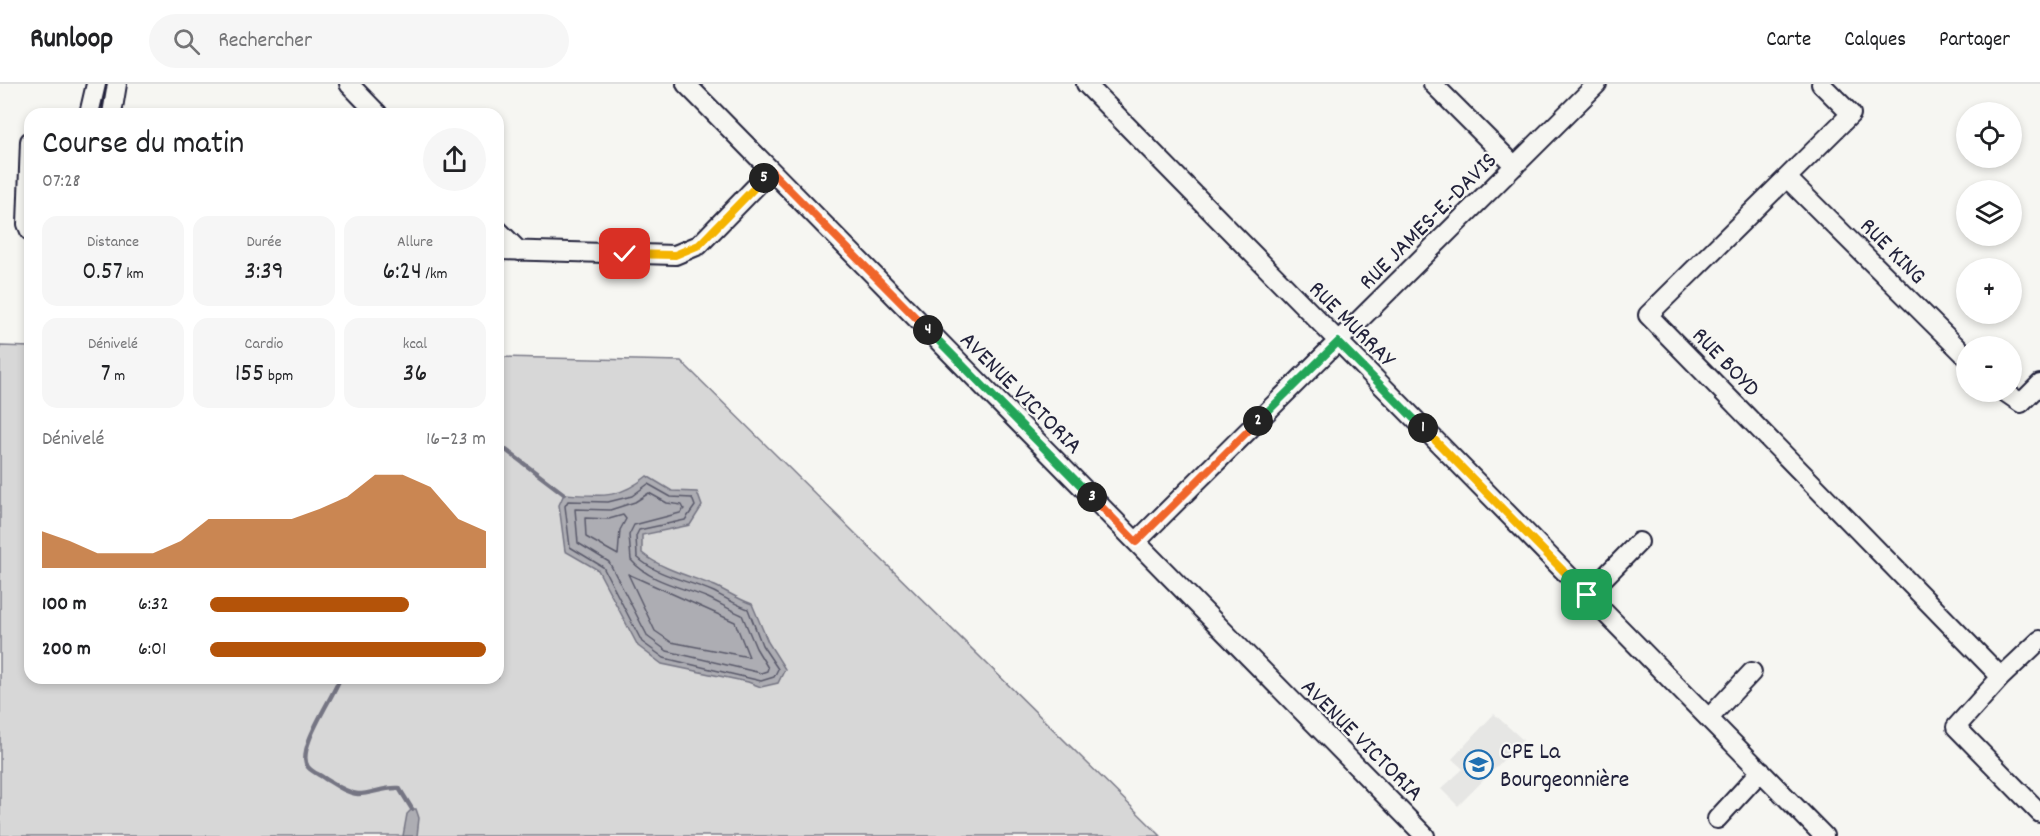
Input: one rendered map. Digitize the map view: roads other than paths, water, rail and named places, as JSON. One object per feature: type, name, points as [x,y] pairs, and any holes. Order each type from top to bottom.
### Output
[{"type":"street","points":[[90,108],[96,84]]},
{"type":"street","points":[[113,108],[117,84]]},
{"type":"street","points":[[350,84],[372,108]]},
{"type":"street","name":"AVENUE VICTORIA","points":[[686,84],[1425,836]]},
{"type":"street","name":"RUE MURRAY","points":[[1086,84],[1824,836]]},
{"type":"street","points":[[1433,84],[1515,166]]},
{"type":"street","name":"RUE JAMES-E.-DAVIS","points":[[1136,542],[1598,84]]},
{"type":"street","name":"RUE BOYD","points":[[1821,84],[1851,114],[1648,315],[2001,677]]},
{"type":"street","points":[[504,250],[675,255],[699,245],[771,171]]},
{"type":"street","name":"RUE KING","points":[[1787,177],[1956,346]]},
{"type":"street","points":[[504,236],[519,251]]},
{"type":"street","points":[[2022,402],[2040,384]]},
{"type":"street","points":[[1587,595],[1639,542]]},
{"type":"street","points":[[2040,640],[2001,677],[1956,727],[2040,813]]},
{"type":"street","points":[[1709,718],[1752,672]]},
{"type":"street","points":[[1717,819],[1761,771]]},
{"type":"water","points":[[647,476],[672,491],[697,492],[702,506],[690,525],[642,535],[642,553],[668,568],[715,586],[752,604],[768,642],[785,669],[778,683],[761,687],[748,682],[662,664],[638,646],[598,570],[565,551],[559,505],[564,494],[608,495],[627,489]]},
{"type":"water","points":[[412,809],[416,809],[419,818],[417,836],[403,836],[407,814]]},
{"type":"waterway","points":[[504,449],[564,494]]},
{"type":"waterway","points":[[337,684],[311,737],[305,759],[308,767],[345,790],[358,794],[399,788],[412,809]]},
{"type":"place","name":"CPE La Bourgeonnière","points":[[1479,764]]}]
